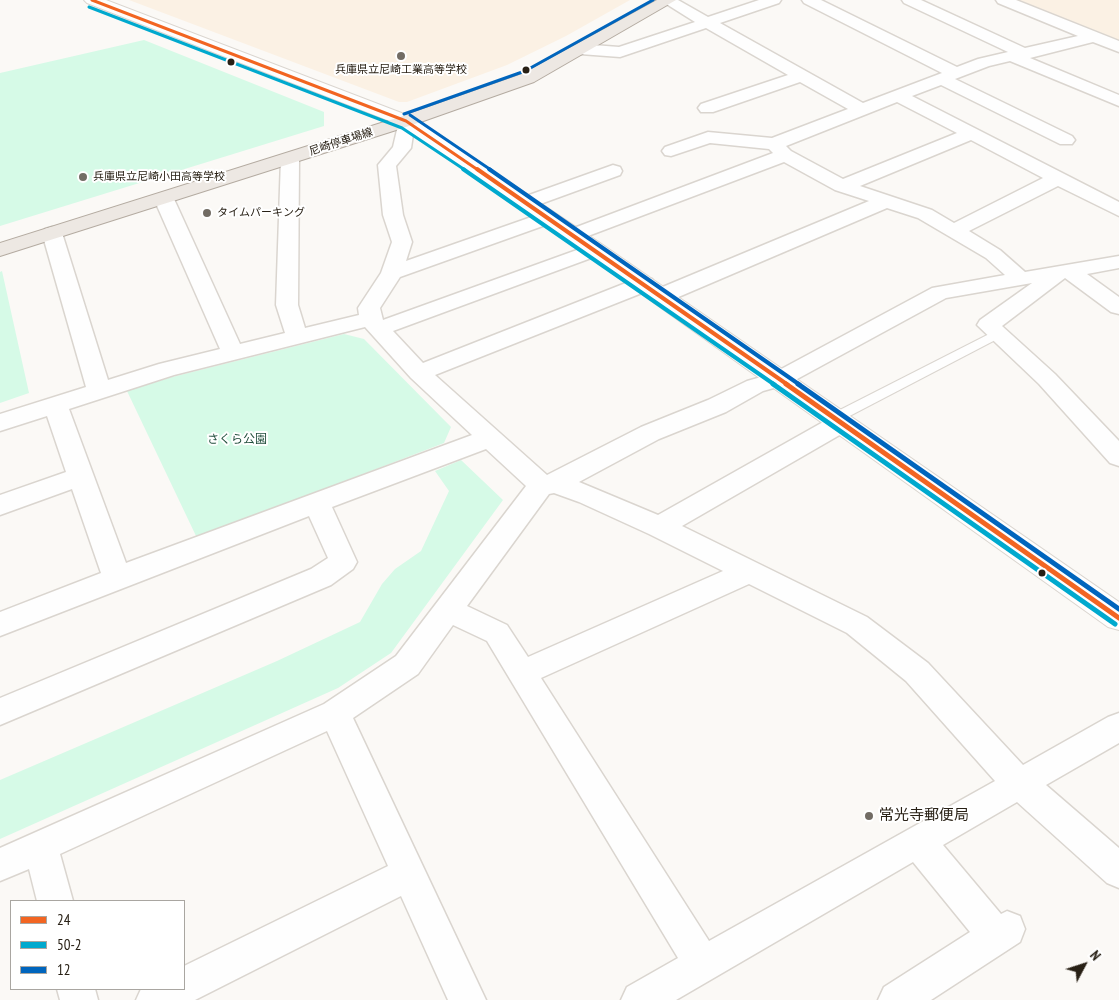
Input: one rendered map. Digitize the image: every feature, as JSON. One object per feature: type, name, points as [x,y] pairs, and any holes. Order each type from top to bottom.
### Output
[{"type":"main road","name":"尼崎停車場線","points":[[0,250],[290,159],[528,78],[668,0]]},
{"type":"street","points":[[92,0],[406,121],[653,290],[1119,618]]},
{"type":"street","points":[[668,0],[707,24],[862,110]]},
{"type":"street","points":[[580,49],[620,52],[774,0]]},
{"type":"street","points":[[809,0],[1066,140]]},
{"type":"street","points":[[909,0],[1020,56],[1119,101]]},
{"type":"street","points":[[1003,0],[1119,47]]},
{"type":"street","points":[[573,235],[780,150],[862,110],[984,62],[1020,56],[1094,37]]},
{"type":"street","points":[[707,108],[802,76]]},
{"type":"street","points":[[898,96],[1119,210]]},
{"type":"street","points":[[406,121],[402,148],[386,165],[393,215],[402,242],[392,272],[369,308],[374,324],[419,373],[489,438],[548,484],[580,491],[751,571],[852,622],[917,672],[1018,783],[1046,805],[1119,870]]},
{"type":"street","points":[[993,144],[1038,126]]},
{"type":"street","points":[[842,186],[971,134]]},
{"type":"street","points":[[670,151],[708,137],[780,150],[842,186],[925,214],[993,254],[1022,280]]},
{"type":"street","points":[[290,159],[287,306],[297,337]]},
{"type":"street","points":[[525,203],[613,171]]},
{"type":"street","points":[[954,231],[1058,178]]},
{"type":"street","points":[[164,199],[233,353]]},
{"type":"street","points":[[419,373],[653,290],[888,200]]},
{"type":"street","points":[[392,272],[547,218]]},
{"type":"street","points":[[52,234],[99,390]]},
{"type":"street","points":[[0,423],[167,369],[297,337],[374,324],[595,250]]},
{"type":"street","points":[[0,865],[335,713],[407,665],[548,484],[650,434],[718,406],[755,386],[780,379],[940,293],[1119,262]]},
{"type":"street","points":[[1064,272],[1119,307]]},
{"type":"street","points":[[1064,272],[988,325],[1047,379],[1119,456]]},
{"type":"street","points":[[55,404],[117,578]]},
{"type":"street","points":[[659,527],[838,421]]},
{"type":"street","points":[[0,624],[316,502],[489,438]]},
{"type":"street","points":[[0,505],[81,476]]},
{"type":"street","points":[[0,712],[321,577],[343,562],[316,502]]},
{"type":"street","points":[[522,673],[751,571]]},
{"type":"street","points":[[449,610],[497,633],[702,964]]},
{"type":"street","points":[[335,713],[467,1000]]},
{"type":"street","points":[[640,1000],[1119,727]]},
{"type":"street","points":[[897,1000],[1002,933],[918,842]]},
{"type":"street","points":[[41,846],[55,900]]},
{"type":"street","points":[[185,986],[409,874]]},
{"type":"street","points":[[155,1000],[176,990]]},
{"type":"lane","points":[[838,421],[997,334]]},
{"type":"shaded area","name":"兵庫県立尼崎工業高等学校","points":[[129,0],[630,0],[566,36],[507,65],[407,102],[399,102]]},
{"type":"shaded area","points":[[1013,0],[1119,0],[1119,42]]},
{"type":"green space","name":"兵庫県立尼崎小田高等学校","points":[[144,40],[324,112],[324,126],[0,226],[0,73]]},
{"type":"green space","points":[[2,271],[29,393],[0,403],[0,272]]},
{"type":"green space","name":"さくら公園","points":[[344,334],[364,339],[451,427],[444,443],[197,538],[127,391],[172,377]]},
{"type":"green space","points":[[461,460],[503,500],[391,653],[338,688],[0,839],[0,780],[277,661],[360,622],[382,584],[395,569],[421,551],[449,491],[435,471]]},
{"type":"transit line","name":"24","points":[[92,0],[406,121],[595,250],[1119,618]]},
{"type":"transit line","name":"12","points":[[404,114],[525,71],[653,0]]},
{"type":"transit line","name":"50-2","points":[[89,7],[402,128],[591,256],[1115,624]]},
{"type":"transit line","name":"12","points":[[410,115],[599,244],[1119,609]]},
{"type":"place","name":"兵庫県立尼崎工業高等学校","points":[[401,56]]},
{"type":"place","name":"兵庫県立尼崎小田高等学校","points":[[83,177]]},
{"type":"place","name":"タイムパーキング","points":[[207,213]]},
{"type":"place","name":"常光寺郵便局","points":[[869,816]]}]
